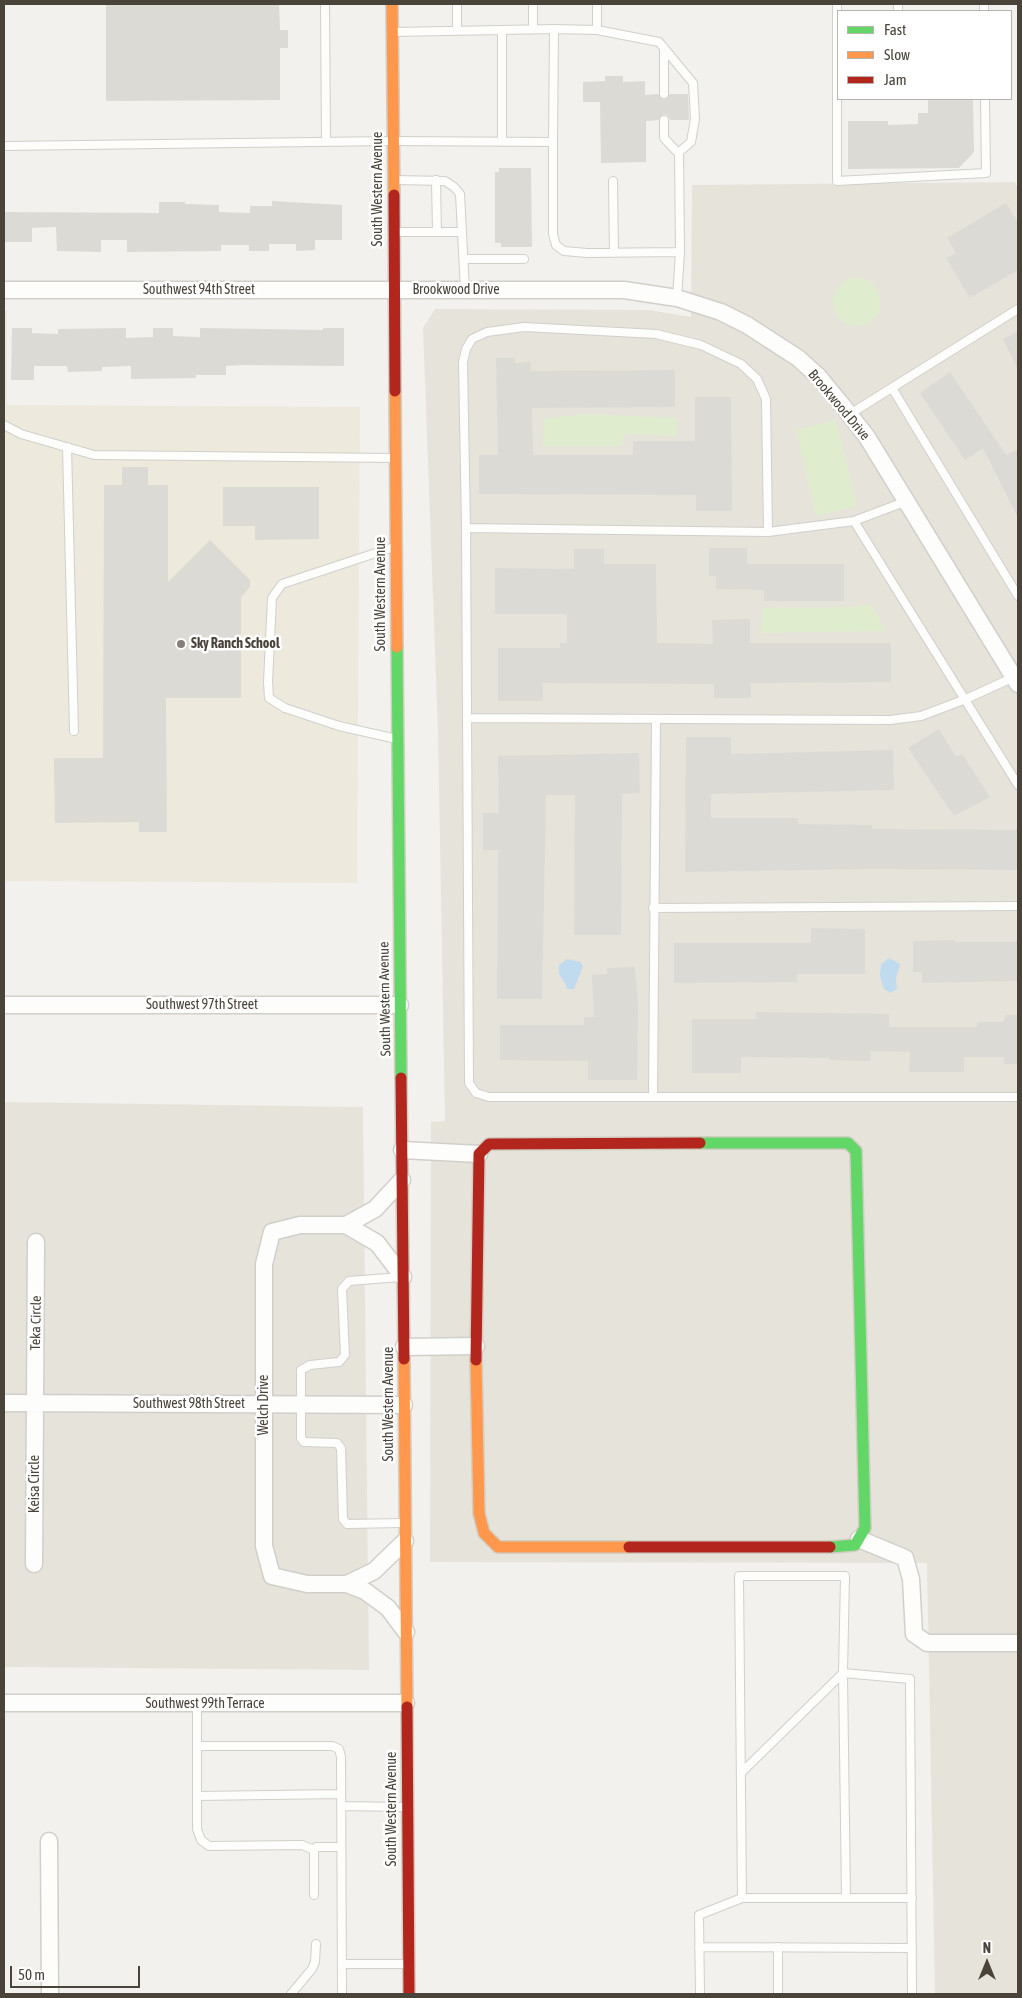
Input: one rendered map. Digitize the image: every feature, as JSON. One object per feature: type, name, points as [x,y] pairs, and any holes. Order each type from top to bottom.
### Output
[{"type":"main road","name":"South Western Avenue","points":[[392,4],[408,1994]]},
{"type":"main road","points":[[848,1143],[856,1151],[865,1528],[855,1545],[824,1548],[498,1547],[484,1533],[479,1513],[476,1346],[479,1154],[489,1144],[848,1143]]},
{"type":"street","name":"Southwest 94th Street","points":[[4,290],[394,290]]},
{"type":"street","name":"Brookwood Drive","points":[[394,290],[615,290],[677,298],[721,312],[773,341],[819,377],[850,414],[907,501],[1016,681]]},
{"type":"street","name":"Southwest 97th Street","points":[[4,1005],[400,1005]]},
{"type":"street","points":[[402,1150],[479,1154]]},
{"type":"street","name":"Welch Drive","points":[[402,1180],[375,1209],[346,1225],[300,1225],[272,1232],[264,1264],[264,1546],[272,1576],[307,1584],[347,1584],[364,1591],[381,1602],[406,1632]]},
{"type":"street","points":[[346,1225],[377,1243],[403,1277]]},
{"type":"street","name":"Teka Circle","points":[[34,1403],[36,1242]]},
{"type":"street","points":[[404,1347],[476,1346]]},
{"type":"street","name":"Keisa Circle","points":[[34,1403],[34,1564]]},
{"type":"street","name":"Southwest 98th Street","points":[[4,1404],[404,1405]]},
{"type":"street","points":[[859,1539],[905,1558],[911,1579],[914,1634],[927,1643],[1018,1643]]},
{"type":"street","name":"Welch Drive","points":[[347,1584],[374,1571],[405,1541]]},
{"type":"street","name":"Southwest 99th Terrace","points":[[4,1703],[406,1703]]},
{"type":"street","points":[[49,1841],[50,1994]]},
{"type":"lane","points":[[325,4],[326,142]]},
{"type":"lane","points":[[457,4],[457,30]]},
{"type":"lane","points":[[533,4],[533,29]]},
{"type":"lane","points":[[597,4],[597,30]]},
{"type":"lane","points":[[392,32],[533,29],[597,30],[659,42],[693,83],[695,119],[691,142],[679,154]]},
{"type":"lane","points":[[554,29],[553,234],[556,245],[564,250],[614,253],[680,252]]},
{"type":"lane","points":[[502,30],[502,142]]},
{"type":"lane","points":[[664,48],[664,94]]},
{"type":"lane","points":[[838,100],[837,181],[986,173],[985,100]]},
{"type":"lane","points":[[664,120],[664,138],[679,154],[680,252],[677,298]]},
{"type":"lane","points":[[4,146],[393,141],[553,142]]},
{"type":"lane","points":[[393,180],[445,181],[460,194],[465,290]]},
{"type":"lane","points":[[436,180],[437,232]]},
{"type":"lane","points":[[613,181],[614,253]]},
{"type":"lane","points":[[394,232],[462,232]]},
{"type":"lane","points":[[464,260],[524,259]]},
{"type":"lane","points":[[850,414],[1018,309]]},
{"type":"lane","points":[[768,532],[766,399],[757,379],[741,364],[701,345],[656,334],[524,327],[487,332],[472,339],[466,348],[463,362],[466,528],[469,1083],[476,1093],[489,1098],[653,1096],[1018,1097]]},
{"type":"lane","points":[[892,388],[1018,596]]},
{"type":"lane","points":[[4,425],[21,434],[94,455],[395,458]]},
{"type":"lane","points":[[66,447],[74,731]]},
{"type":"lane","points":[[466,528],[768,532],[854,521],[907,501]]},
{"type":"lane","points":[[854,521],[1018,785]]},
{"type":"lane","points":[[396,546],[282,584],[272,598],[268,682],[269,698],[284,708],[339,726],[397,739]]},
{"type":"lane","points":[[467,718],[890,720],[921,716],[1016,681]]},
{"type":"lane","points":[[653,1096],[656,720]]},
{"type":"lane","points":[[653,908],[1018,906]]},
{"type":"lane","points":[[403,1277],[348,1281],[342,1289],[344,1355],[339,1362],[310,1365],[302,1370],[300,1438],[304,1442],[337,1444],[340,1448],[343,1519],[347,1524],[405,1523]]},
{"type":"lane","points":[[742,1898],[739,1576],[845,1576],[843,1673],[846,1898]]},
{"type":"lane","points":[[741,1772],[843,1673],[910,1678],[912,1994]]},
{"type":"lane","points":[[197,1704],[197,1829],[201,1840],[209,1846],[302,1845],[314,1850]]},
{"type":"lane","points":[[197,1746],[332,1746],[339,1749],[342,1994]]},
{"type":"lane","points":[[197,1796],[341,1794]]},
{"type":"lane","points":[[341,1806],[407,1807]]},
{"type":"lane","points":[[314,1850],[316,1847],[341,1847]]},
{"type":"lane","points":[[314,1850],[314,1895]]},
{"type":"lane","points":[[700,1994],[699,1915],[742,1898],[912,1898]]},
{"type":"lane","points":[[291,1994],[312,1969],[315,1962],[316,1944]]},
{"type":"lane","points":[[699,1947],[912,1948]]},
{"type":"lane","points":[[778,1947],[778,1994]]},
{"type":"lane","points":[[342,1964],[408,1964]]},
{"type":"shaded area","points":[[1015,182],[1018,189],[1018,1994],[935,1994],[927,1563],[430,1562],[431,1122],[445,1121],[438,732],[423,328],[435,309],[649,310],[691,317],[692,185]]},
{"type":"shaded area","name":"Sky Ranch School","points":[[4,310],[7,310],[7,405],[360,407],[357,883],[4,881]]},
{"type":"shaded area","points":[[4,1102],[363,1107],[369,1670],[4,1667]]},
{"type":"green space","points":[[857,278],[866,280],[874,285],[879,293],[881,302],[879,311],[874,319],[866,324],[857,326],[848,324],[840,319],[835,311],[833,302],[835,293],[840,285],[848,280]]},
{"type":"green space","points":[[584,414],[676,418],[677,436],[625,434],[622,446],[543,446],[544,419]]},
{"type":"green space","points":[[836,420],[857,506],[816,516],[796,430]]},
{"type":"green space","points":[[871,604],[886,631],[761,633],[762,608],[853,607]]},
{"type":"water","points":[[889,958],[900,964],[896,978],[897,989],[890,993],[884,989],[880,976],[881,964]]},
{"type":"water","points":[[567,959],[580,962],[583,966],[574,989],[567,989],[559,974],[559,965]]},
{"type":"building","points":[[106,4],[279,4],[280,30],[288,30],[288,48],[280,48],[280,100],[106,101]]},
{"type":"building","points":[[605,76],[623,76],[623,82],[645,81],[645,95],[658,94],[664,100],[670,94],[688,94],[689,120],[670,120],[664,114],[658,120],[646,121],[646,162],[601,163],[600,102],[583,102],[583,82],[605,81]]},
{"type":"building","points":[[928,100],[973,100],[974,152],[959,168],[848,169],[848,121],[888,121],[888,125],[918,124],[918,113],[928,113]]},
{"type":"building","points":[[499,168],[531,168],[532,247],[501,247],[501,243],[495,243],[495,172],[499,172]]},
{"type":"building","points":[[272,201],[342,205],[342,240],[315,240],[315,250],[296,251],[296,244],[269,244],[269,251],[249,251],[249,245],[221,245],[221,251],[127,252],[127,240],[101,240],[101,252],[57,251],[56,227],[32,228],[32,242],[4,242],[4,212],[159,213],[159,202],[185,202],[185,204],[219,205],[219,212],[250,213],[250,206],[272,206]]},
{"type":"building","points":[[1006,203],[1018,223],[1018,270],[970,298],[946,258],[956,253],[947,238]]},
{"type":"building","points":[[12,328],[32,328],[32,333],[58,334],[58,329],[126,328],[126,338],[153,337],[153,328],[173,328],[173,336],[200,337],[200,328],[323,330],[323,328],[344,328],[344,366],[226,366],[226,375],[196,375],[196,378],[131,379],[131,366],[102,367],[102,371],[68,372],[67,366],[34,366],[34,380],[11,380]]},
{"type":"building","points":[[1018,331],[1018,370],[1003,339]]},
{"type":"building","points":[[496,358],[515,358],[515,363],[531,362],[531,371],[675,370],[675,407],[532,408],[533,455],[633,455],[633,441],[695,441],[695,397],[731,397],[732,511],[696,511],[696,495],[479,494],[479,455],[498,455]]},
{"type":"building","points":[[950,372],[1006,455],[1018,449],[1018,518],[983,448],[965,460],[920,393]]},
{"type":"building","points":[[122,467],[148,467],[148,485],[168,485],[168,582],[210,540],[250,580],[250,587],[241,597],[241,698],[166,698],[167,832],[139,832],[139,822],[55,823],[54,758],[103,758],[104,485],[122,485]]},
{"type":"building","points":[[223,487],[319,487],[319,539],[255,540],[255,526],[223,526]]},
{"type":"building","points":[[709,548],[747,548],[747,564],[844,564],[844,601],[764,601],[764,590],[716,589],[716,576],[709,576]]},
{"type":"building","points":[[574,549],[604,549],[604,564],[656,564],[657,643],[713,644],[712,620],[750,619],[750,643],[891,643],[891,682],[751,683],[751,698],[714,698],[714,684],[543,683],[543,701],[498,701],[498,648],[560,648],[560,643],[567,643],[567,614],[495,614],[495,568],[574,569]]},
{"type":"building","points":[[939,729],[956,757],[962,754],[990,797],[954,816],[908,748]]},
{"type":"building","points":[[686,737],[731,737],[731,754],[893,750],[894,790],[711,794],[711,818],[798,818],[798,824],[872,825],[872,829],[1018,830],[1018,870],[871,869],[685,872]]},
{"type":"building","points":[[639,753],[640,793],[622,794],[621,935],[574,935],[575,795],[546,795],[542,999],[497,999],[498,850],[483,850],[483,813],[499,813],[498,756]]},
{"type":"building","points":[[811,928],[865,929],[865,974],[797,974],[797,982],[674,983],[674,943],[811,943]]},
{"type":"building","points":[[955,940],[955,942],[1018,942],[1018,981],[922,983],[922,972],[913,972],[913,941]]},
{"type":"building","points":[[635,967],[638,1006],[637,1080],[588,1080],[588,1061],[500,1060],[500,1025],[584,1025],[584,1017],[594,1017],[592,975],[607,974],[607,968]]},
{"type":"building","points":[[756,1012],[889,1014],[889,1027],[977,1027],[977,1022],[1003,1022],[1006,1015],[1018,1015],[1018,1064],[1004,1064],[1004,1057],[964,1057],[964,1072],[909,1072],[910,1052],[871,1051],[871,1061],[829,1060],[829,1058],[741,1057],[741,1073],[692,1073],[692,1019],[756,1019]]},
{"type":"traffic: fast","points":[[397,647],[401,1078]]},
{"type":"traffic: fast","points":[[700,1143],[848,1143]]},
{"type":"traffic: fast","points":[[830,1547],[855,1545],[865,1528],[856,1151],[848,1143]]},
{"type":"traffic: slow","points":[[392,4],[394,195]]},
{"type":"traffic: slow","points":[[395,391],[397,647]]},
{"type":"traffic: slow","points":[[404,1359],[407,1707]]},
{"type":"traffic: slow","points":[[476,1360],[479,1513],[484,1533],[498,1547],[629,1547]]},
{"type":"traffic: jam","points":[[394,195],[395,391]]},
{"type":"traffic: jam","points":[[401,1078],[404,1359]]},
{"type":"traffic: jam","points":[[476,1360],[479,1154],[489,1144],[700,1143]]},
{"type":"traffic: jam","points":[[629,1547],[830,1547]]},
{"type":"traffic: jam","points":[[407,1707],[409,1994]]},
{"type":"place","name":"Sky Ranch School","points":[[181,644]]}]
